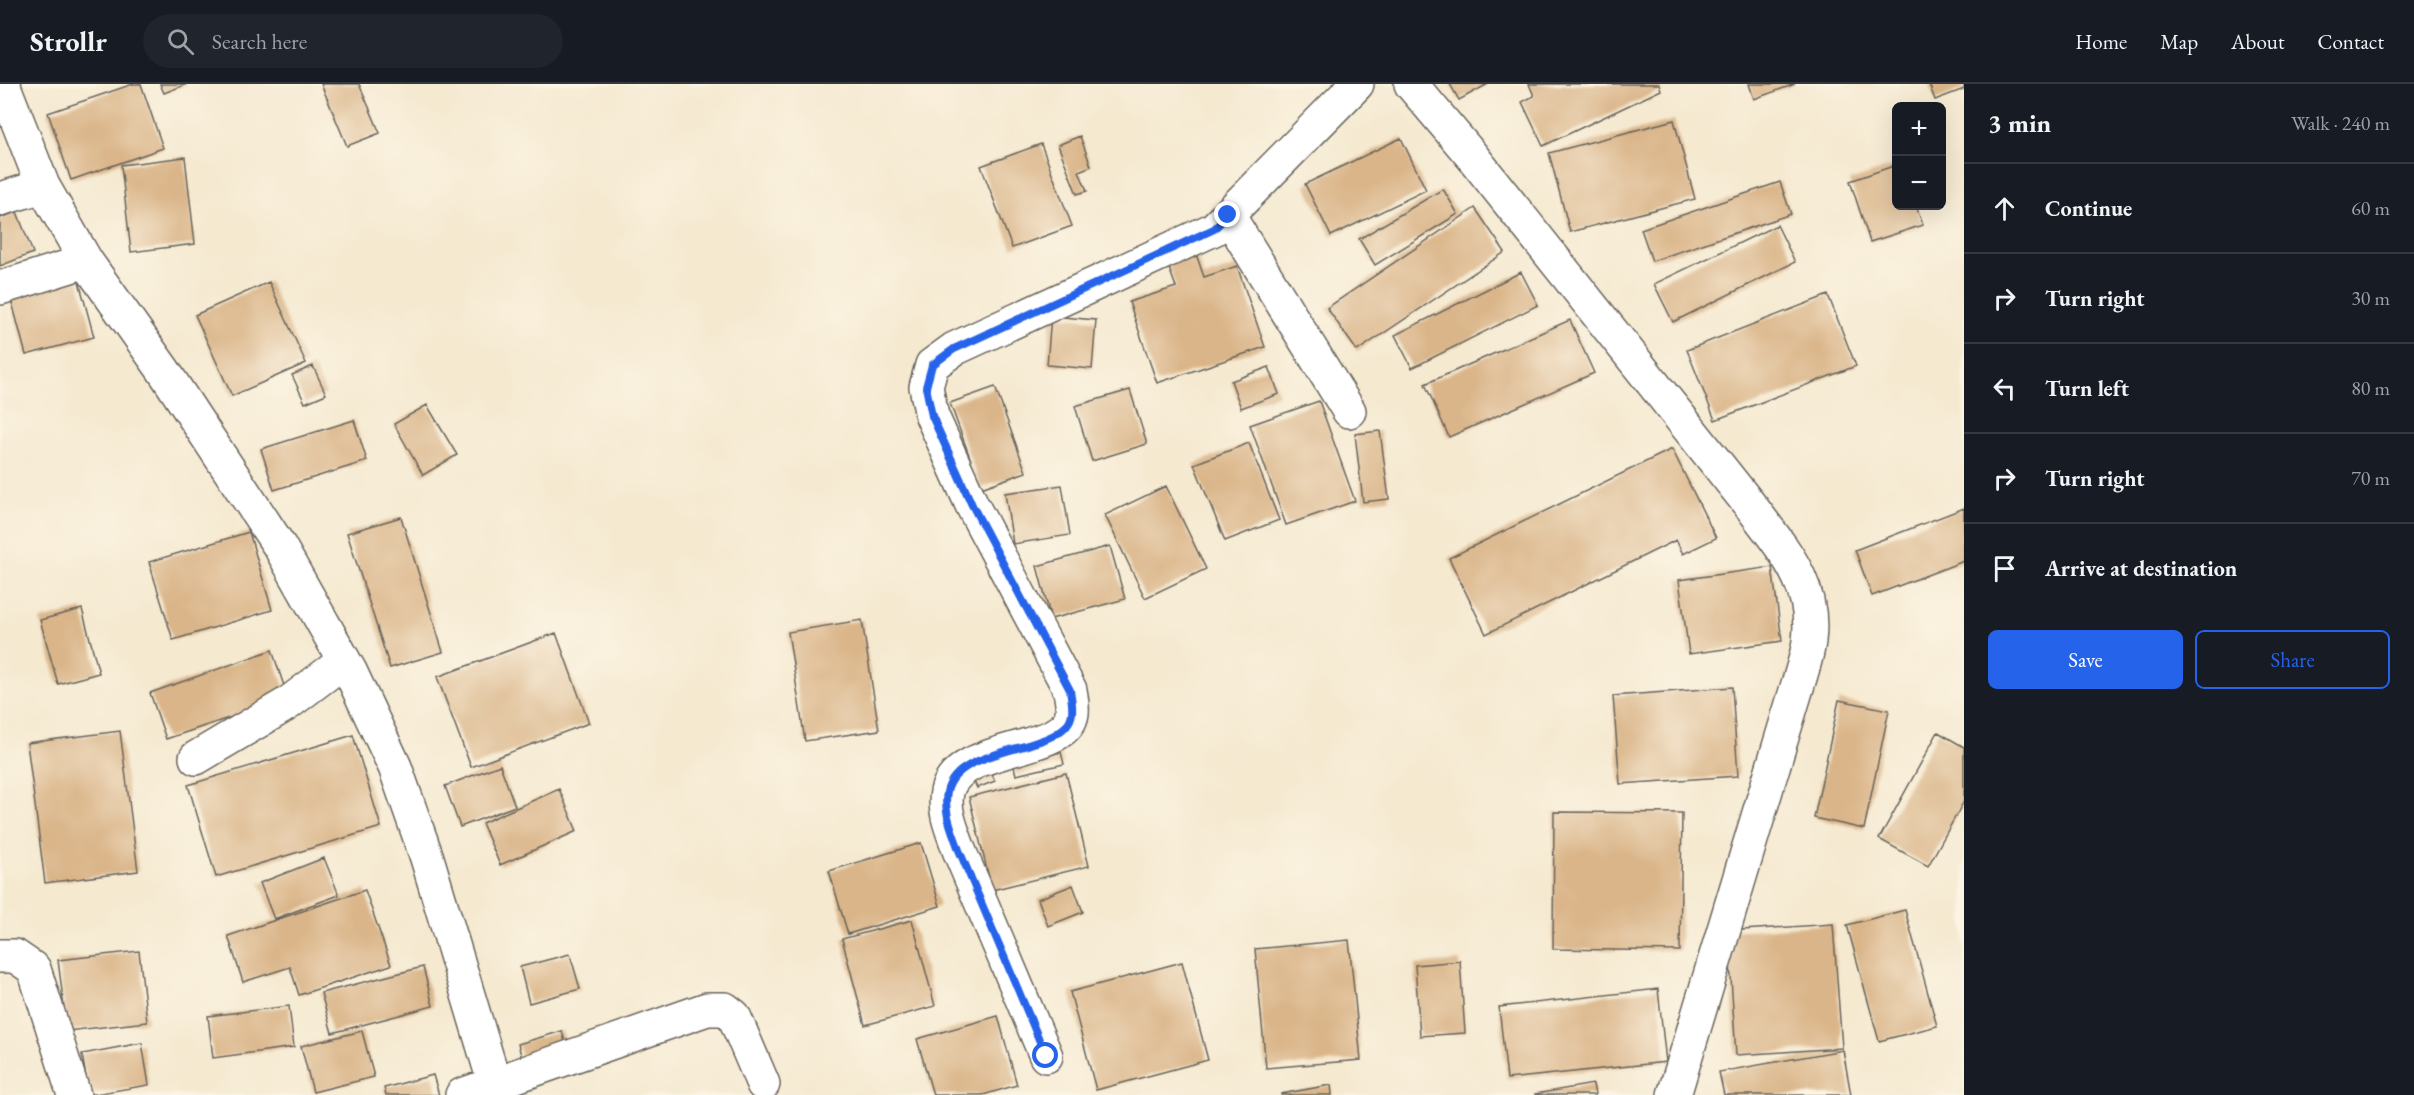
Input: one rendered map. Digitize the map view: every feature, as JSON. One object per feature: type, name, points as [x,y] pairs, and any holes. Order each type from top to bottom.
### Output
[{"type":"street","points":[[3,84],[43,186],[86,261],[164,371],[280,547],[345,661],[395,767],[428,858],[496,1090]]},
{"type":"street","points":[[1046,1056],[959,850],[947,816],[947,791],[960,771],[979,760],[1035,743],[1061,731],[1073,714],[1070,690],[972,505],[932,416],[926,387],[932,365],[954,349],[1214,229],[1357,84]]},
{"type":"street","points":[[1411,84],[1472,156],[1753,509],[1797,569],[1808,598],[1809,641],[1795,694],[1674,1095]]},
{"type":"street","points":[[0,199],[43,186]]},
{"type":"street","points":[[1228,215],[1350,411]]},
{"type":"street","points":[[0,288],[86,261]]},
{"type":"street","points":[[196,758],[287,704],[345,661]]},
{"type":"street","points":[[0,956],[15,956],[34,969],[74,1095]]},
{"type":"street","points":[[462,1095],[496,1090],[708,1009],[725,1009],[734,1016],[763,1084]]},
{"type":"building","points":[[133,84],[141,84],[163,148],[71,180],[48,113]]},
{"type":"building","points":[[160,84],[187,84],[164,93]]},
{"type":"building","points":[[321,84],[359,84],[380,133],[347,146]]},
{"type":"building","points":[[1450,84],[1488,84],[1459,100]]},
{"type":"building","points":[[1529,84],[1659,84],[1661,90],[1543,146],[1522,102],[1534,96]]},
{"type":"building","points":[[1749,84],[1795,84],[1754,99]]},
{"type":"building","points":[[1929,84],[1964,84],[1964,89],[1935,100]]},
{"type":"building","points":[[1674,120],[1695,199],[1570,232],[1549,153]]},
{"type":"building","points":[[1080,136],[1091,166],[1079,171],[1087,191],[1077,194],[1058,145]]},
{"type":"building","points":[[1401,138],[1426,190],[1331,236],[1305,184]]},
{"type":"building","points":[[1041,144],[1072,226],[1012,248],[981,166]]},
{"type":"building","points":[[185,157],[195,244],[131,252],[121,165]]},
{"type":"building","points":[[1892,166],[1892,210],[1917,210],[1923,225],[1870,242],[1850,181]]},
{"type":"building","points":[[1780,182],[1791,214],[1652,261],[1641,229]]},
{"type":"building","points":[[1443,189],[1458,214],[1375,265],[1359,239]]},
{"type":"building","points":[[1475,208],[1505,252],[1357,351],[1327,308]]},
{"type":"building","points":[[17,212],[33,253],[0,266],[0,218]]},
{"type":"building","points":[[1777,225],[1795,262],[1673,322],[1654,284]]},
{"type":"building","points":[[1195,251],[1204,277],[1237,266],[1265,347],[1157,383],[1129,302],[1176,287],[1166,260]]},
{"type":"building","points":[[1521,272],[1538,305],[1412,368],[1395,335]]},
{"type":"building","points":[[77,274],[94,337],[26,355],[9,291]]},
{"type":"building","points":[[269,282],[306,363],[232,396],[195,315]]},
{"type":"building","points":[[1828,295],[1856,366],[1715,420],[1687,350]]},
{"type":"building","points":[[1051,316],[1096,320],[1092,369],[1047,365]]},
{"type":"building","points":[[1570,320],[1594,373],[1449,437],[1425,384]]},
{"type":"building","points":[[313,366],[326,394],[305,403],[292,375]]},
{"type":"building","points":[[1269,367],[1279,394],[1241,408],[1231,381]]},
{"type":"building","points":[[995,387],[1026,472],[981,488],[950,403]]},
{"type":"building","points":[[1130,390],[1147,444],[1092,461],[1075,406]]},
{"type":"building","points":[[1319,401],[1355,501],[1286,525],[1250,425]]},
{"type":"building","points":[[427,405],[457,455],[423,475],[394,424]]},
{"type":"building","points":[[354,420],[367,461],[274,490],[261,449]]},
{"type":"building","points":[[1380,431],[1389,499],[1363,502],[1355,434]]},
{"type":"building","points":[[1249,443],[1279,520],[1225,541],[1194,464]]},
{"type":"building","points":[[1672,449],[1716,538],[1683,554],[1676,540],[1486,634],[1449,558]]},
{"type":"building","points":[[1062,485],[1070,535],[1013,544],[1005,493]]},
{"type":"building","points":[[1166,486],[1206,569],[1145,598],[1105,515]]},
{"type":"building","points":[[1964,508],[1964,561],[1872,596],[1855,550]]},
{"type":"building","points":[[401,517],[443,652],[390,668],[347,533]]},
{"type":"building","points":[[249,532],[272,610],[173,640],[149,562]]},
{"type":"building","points":[[1110,546],[1125,599],[1051,619],[1037,566]]},
{"type":"building","points":[[1772,567],[1782,641],[1689,654],[1679,580]]},
{"type":"building","points":[[82,609],[99,673],[58,684],[40,620]]},
{"type":"building","points":[[862,620],[879,730],[805,741],[788,632]]},
{"type":"building","points":[[556,633],[589,723],[471,767],[437,677]]},
{"type":"building","points":[[272,650],[288,698],[166,739],[150,693]]},
{"type":"building","points":[[1732,687],[1738,776],[1620,784],[1613,696]]},
{"type":"building","points":[[1839,700],[1889,710],[1864,829],[1814,818]]},
{"type":"building","points":[[120,731],[138,871],[45,883],[27,743]]},
{"type":"building","points":[[1938,732],[1964,747],[1964,801],[1928,866],[1879,839]]},
{"type":"building","points":[[353,735],[381,827],[216,877],[188,785]]},
{"type":"building","points":[[1061,752],[1064,764],[1016,775],[1013,763]]},
{"type":"building","points":[[500,765],[515,806],[460,827],[445,786]]},
{"type":"building","points":[[990,770],[995,781],[977,788],[972,777]]},
{"type":"building","points":[[1066,773],[1089,866],[992,890],[969,797]]},
{"type":"building","points":[[559,789],[577,831],[500,865],[482,823]]},
{"type":"building","points":[[1554,812],[1682,813],[1680,951],[1553,949]]},
{"type":"building","points":[[921,843],[940,906],[848,934],[829,871]]},
{"type":"building","points":[[324,858],[339,895],[274,919],[260,883]]},
{"type":"building","points":[[1073,885],[1083,912],[1048,926],[1038,899]]},
{"type":"building","points":[[365,890],[391,965],[299,995],[290,967],[243,982],[228,936]]},
{"type":"building","points":[[1905,910],[1937,1026],[1879,1041],[1847,925]]},
{"type":"building","points":[[912,920],[935,1006],[865,1025],[842,939]]},
{"type":"building","points":[[1833,924],[1842,1048],[1736,1055],[1728,931]]},
{"type":"building","points":[[1349,940],[1361,1060],[1266,1068],[1255,949]]},
{"type":"building","points":[[139,951],[147,1022],[67,1031],[58,960]]},
{"type":"building","points":[[570,954],[580,989],[529,1003],[520,967]]},
{"type":"building","points":[[1460,961],[1465,1033],[1420,1036],[1415,965]]},
{"type":"building","points":[[1182,962],[1208,1060],[1096,1090],[1070,992]]},
{"type":"building","points":[[423,967],[433,1006],[332,1033],[321,993]]},
{"type":"building","points":[[1658,989],[1666,1062],[1507,1079],[1499,1007]]},
{"type":"building","points":[[289,1006],[294,1047],[213,1058],[208,1016]]},
{"type":"building","points":[[998,1016],[1017,1085],[983,1095],[933,1095],[917,1039]]},
{"type":"building","points":[[362,1031],[374,1077],[313,1092],[301,1046]]},
{"type":"building","points":[[562,1031],[567,1049],[523,1062],[518,1044]]},
{"type":"building","points":[[142,1043],[149,1085],[89,1095],[82,1054]]},
{"type":"building","points":[[1843,1050],[1851,1095],[1724,1095],[1719,1072]]},
{"type":"building","points":[[433,1075],[439,1095],[386,1095],[384,1088]]},
{"type":"building","points":[[1593,1084],[1595,1095],[1535,1094]]},
{"type":"building","points":[[1331,1085],[1332,1095],[1281,1095],[1281,1094]]},
{"type":"route","points":[[1046,1056],[959,850],[947,816],[947,791],[960,771],[979,760],[1035,743],[1061,731],[1073,714],[1070,690],[972,505],[932,416],[926,387],[932,365],[954,349],[1214,229],[1228,215]]}]
